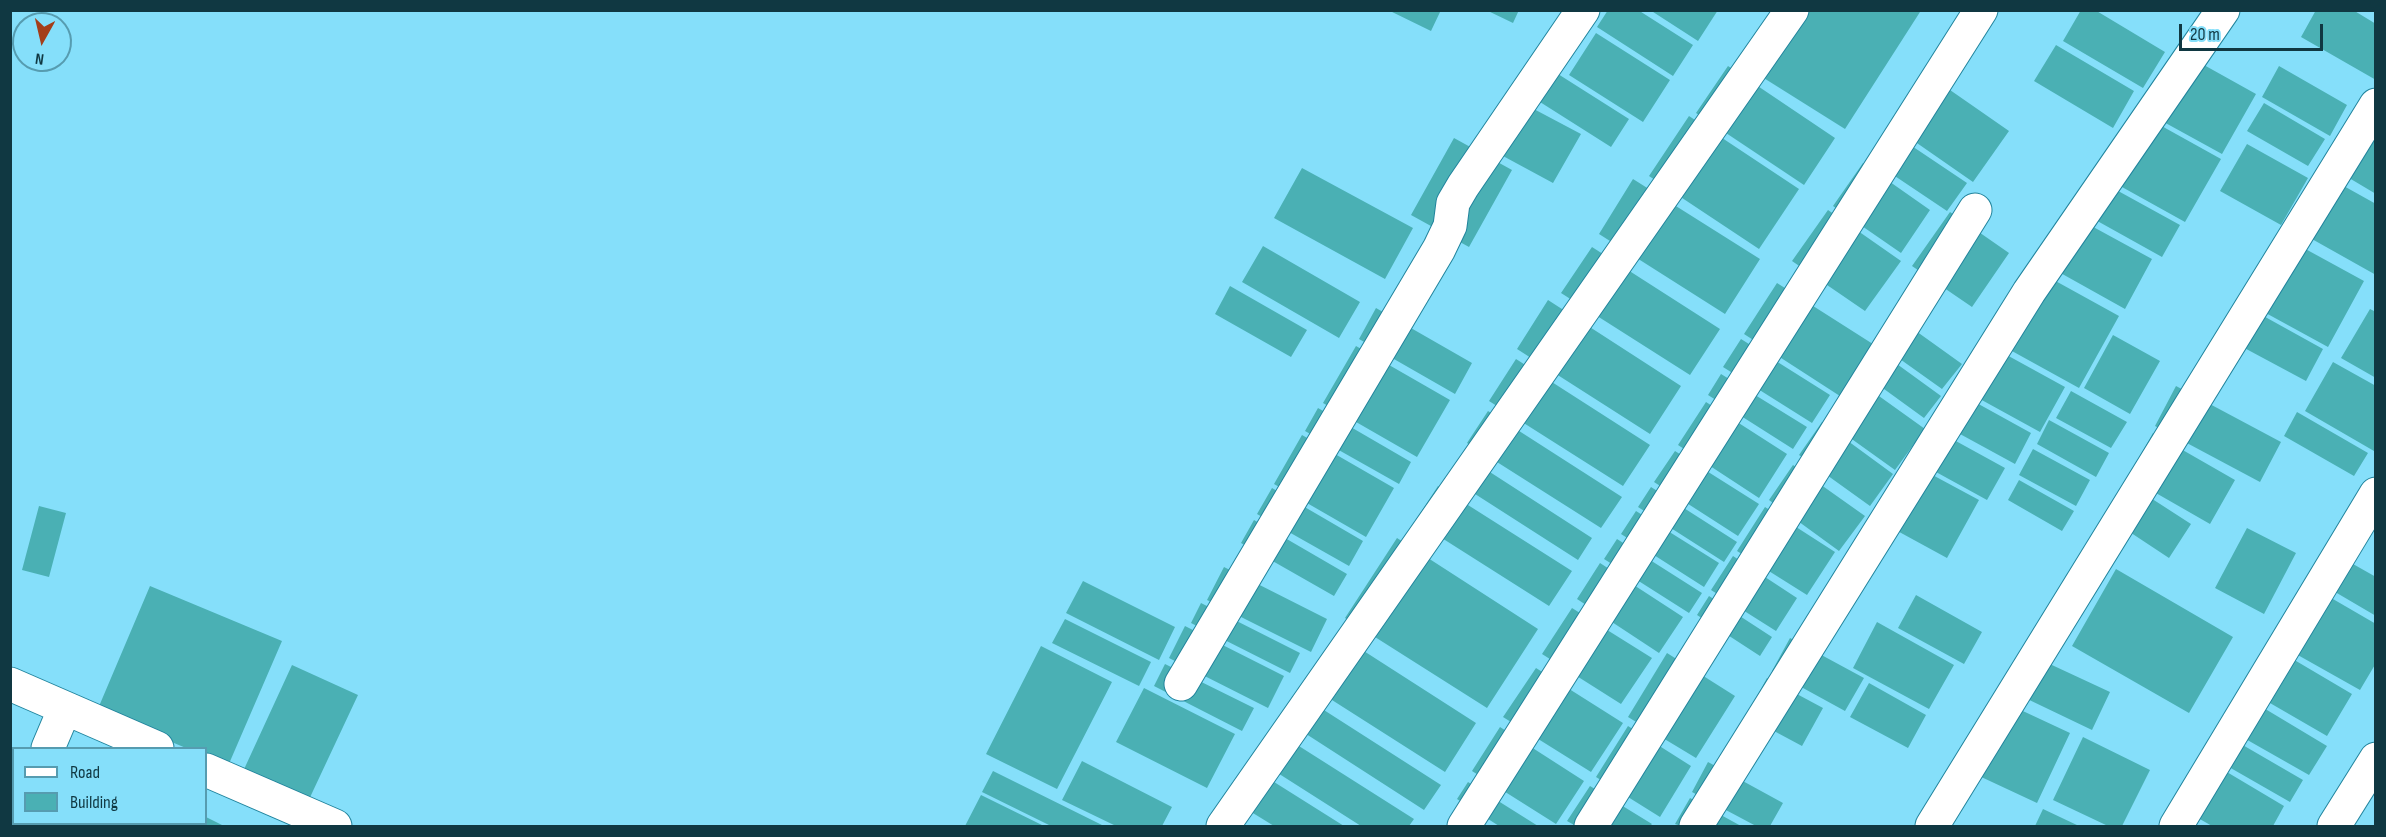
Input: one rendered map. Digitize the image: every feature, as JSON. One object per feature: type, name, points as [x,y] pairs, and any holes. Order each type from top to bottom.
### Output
[{"type":"street","points":[[1181,684],[1439,249],[1450,226],[1453,203],[1462,186],[1583,10]]},
{"type":"street","points":[[1224,826],[1792,10]]},
{"type":"street","points":[[1464,826],[1981,10]]},
{"type":"street","points":[[1696,826],[2029,292],[2223,10]]},
{"type":"street","points":[[1932,826],[2376,105]]},
{"type":"street","points":[[1591,826],[1975,210]]},
{"type":"street","points":[[2176,826],[2376,494]]},
{"type":"street","points":[[10,684],[156,747]]},
{"type":"street","points":[[48,747],[65,708]]},
{"type":"street","points":[[2334,826],[2376,759]]},
{"type":"street","points":[[207,770],[335,826]]},
{"type":"building","points":[[1388,10],[1441,10],[1431,31]]},
{"type":"building","points":[[1486,10],[1519,10],[1513,23]]},
{"type":"building","points":[[1608,10],[1638,10],[1693,45],[1673,76],[1597,27]]},
{"type":"building","points":[[1650,10],[1718,10],[1698,41]]},
{"type":"building","points":[[1777,10],[1918,10],[1920,12],[1845,129],[1743,65]]},
{"type":"building","points":[[2081,10],[2095,10],[2165,52],[2143,88],[2063,41]]},
{"type":"building","points":[[2316,10],[2353,10],[2376,24],[2376,80],[2301,37]]},
{"type":"building","points":[[1596,33],[1670,80],[1643,122],[1569,75]]},
{"type":"building","points":[[2056,45],[2134,91],[2113,128],[2034,81]]},
{"type":"building","points":[[2186,55],[2256,94],[2222,154],[2151,115]]},
{"type":"building","points":[[1728,66],[1835,138],[1804,185],[1696,113]]},
{"type":"building","points":[[2279,66],[2347,105],[2330,136],[2262,97]]},
{"type":"building","points":[[1558,74],[1629,119],[1611,147],[1540,102]]},
{"type":"building","points":[[1927,74],[2009,131],[1973,182],[1891,125]]},
{"type":"building","points":[[2264,103],[2325,139],[2308,166],[2247,131]]},
{"type":"building","points":[[1530,107],[1581,134],[1553,183],[1503,156]]},
{"type":"building","points":[[2376,111],[2376,194],[2339,172]]},
{"type":"building","points":[[2140,114],[2221,159],[2185,222],[2104,177]]},
{"type":"building","points":[[1689,116],[1799,189],[1759,249],[1649,176]]},
{"type":"building","points":[[1888,130],[1967,183],[1947,211],[1868,158]]},
{"type":"building","points":[[1454,138],[1512,170],[1469,247],[1411,215]]},
{"type":"building","points":[[2247,144],[2308,178],[2281,225],[2220,191]]},
{"type":"building","points":[[1863,163],[1930,210],[1901,253],[1833,206]]},
{"type":"building","points":[[1302,168],[1413,228],[1385,279],[1274,218]]},
{"type":"building","points":[[1633,179],[1760,259],[1725,314],[1599,234]]},
{"type":"building","points":[[2333,180],[2376,204],[2376,275],[2303,234]]},
{"type":"building","points":[[2100,181],[2180,225],[2162,257],[2083,213]]},
{"type":"building","points":[[1828,210],[1901,261],[1865,311],[1792,261]]},
{"type":"building","points":[[1950,212],[2009,253],[1972,307],[1912,266]]},
{"type":"building","points":[[2075,217],[2152,259],[2125,309],[2048,266]]},
{"type":"building","points":[[2278,234],[2364,281],[2328,347],[2242,300]]},
{"type":"building","points":[[1263,246],[1360,302],[1339,338],[1242,282]]},
{"type":"building","points":[[1592,247],[1720,329],[1690,375],[1561,293]]},
{"type":"building","points":[[2032,268],[2119,316],[2079,388],[1992,340]]},
{"type":"building","points":[[1777,283],[1876,346],[1843,398],[1744,334]]},
{"type":"building","points":[[1230,286],[1307,330],[1291,357],[1215,314]]},
{"type":"building","points":[[1548,300],[1681,386],[1650,434],[1517,349]]},
{"type":"building","points":[[2240,303],[2323,349],[2306,381],[2222,336]]},
{"type":"building","points":[[1376,308],[1472,363],[1455,394],[1359,339]]},
{"type":"building","points":[[2370,309],[2376,312],[2376,378],[2341,358]]},
{"type":"building","points":[[1895,316],[1962,364],[1942,389],[1876,342]]},
{"type":"building","points":[[2113,335],[2160,361],[2130,414],[2084,388]]},
{"type":"building","points":[[1741,339],[1830,395],[1812,423],[1723,367]]},
{"type":"building","points":[[1356,346],[1450,400],[1417,457],[1323,403]]},
{"type":"building","points":[[1994,348],[2065,387],[2040,432],[1969,393]]},
{"type":"building","points":[[1879,351],[1941,396],[1924,418],[1862,373]]},
{"type":"building","points":[[1516,359],[1650,445],[1623,486],[1489,401]]},
{"type":"building","points":[[2333,362],[2376,386],[2374,451],[2305,411]]},
{"type":"building","points":[[1721,374],[1807,427],[1793,449],[1708,395]]},
{"type":"building","points":[[1858,381],[1925,429],[1895,470],[1828,422]]},
{"type":"building","points":[[2176,386],[2281,442],[2260,482],[2155,426]]},
{"type":"building","points":[[1955,391],[2031,433],[2015,464],[1938,422]]},
{"type":"building","points":[[2071,391],[2127,422],[2111,448],[2056,418]]},
{"type":"building","points":[[1706,402],[1787,454],[1759,498],[1678,445]]},
{"type":"building","points":[[1318,408],[1411,462],[1399,484],[1305,431]]},
{"type":"building","points":[[1488,411],[1622,497],[1601,528],[1467,443]]},
{"type":"building","points":[[2297,412],[2368,453],[2354,476],[2284,436]]},
{"type":"building","points":[[2049,420],[2109,453],[2096,477],[2037,444]]},
{"type":"building","points":[[1822,422],[1893,474],[1870,506],[1799,455]]},
{"type":"building","points":[[1934,429],[2005,468],[1987,500],[1916,461]]},
{"type":"building","points":[[2153,433],[2235,480],[2210,524],[2128,477]]},
{"type":"building","points":[[1302,435],[1394,488],[1366,537],[1274,484]]},
{"type":"building","points":[[2033,449],[2090,480],[2076,506],[2019,475]]},
{"type":"building","points":[[1675,451],[1759,504],[1738,536],[1654,482]]},
{"type":"building","points":[[1462,454],[1592,538],[1578,560],[1447,476]]},
{"type":"building","points":[[1793,465],[1865,516],[1839,551],[1769,500]]},
{"type":"building","points":[[1914,465],[1979,500],[1947,558],[1881,522]]},
{"type":"building","points":[[2019,480],[2074,511],[2062,531],[2008,500]]},
{"type":"building","points":[[2126,482],[2191,524],[2169,558],[2104,515]]},
{"type":"building","points":[[1438,486],[1572,571],[1549,606],[1415,521]]},
{"type":"building","points":[[1651,487],[1737,542],[1724,562],[1638,507]]},
{"type":"building","points":[[1272,488],[1363,541],[1349,566],[1257,514]]},
{"type":"building","points":[[39,506],[66,513],[49,577],[22,570]]},
{"type":"building","points":[[1765,507],[1835,552],[1807,595],[1737,551]]},
{"type":"building","points":[[1636,511],[1719,563],[1704,587],[1621,534]]},
{"type":"building","points":[[1254,520],[1347,574],[1334,596],[1241,543]]},
{"type":"building","points":[[2247,528],[2296,553],[2264,614],[2215,588]]},
{"type":"building","points":[[1397,538],[1538,629],[1487,708],[1345,618]]},
{"type":"building","points":[[1617,539],[1702,593],[1689,613],[1604,559]]},
{"type":"building","points":[[2330,551],[2376,577],[2376,616],[2313,579]]},
{"type":"building","points":[[1733,556],[1797,598],[1776,631],[1711,590]]},
{"type":"building","points":[[1600,563],[1683,617],[1659,653],[1577,599]]},
{"type":"building","points":[[1224,567],[1327,619],[1311,652],[1207,600]]},
{"type":"building","points":[[2116,569],[2233,637],[2189,713],[2072,646]]},
{"type":"building","points":[[1083,581],[1175,627],[1159,660],[1066,613]]},
{"type":"building","points":[[150,586],[282,641],[228,766],[207,757],[207,747],[184,747],[97,711]]},
{"type":"building","points":[[2314,588],[2376,624],[2376,663],[2360,690],[2280,645]]},
{"type":"building","points":[[1916,595],[1982,632],[1964,664],[1898,628]]},
{"type":"building","points":[[1709,596],[1772,637],[1760,656],[1697,615]]},
{"type":"building","points":[[1201,603],[1300,653],[1290,673],[1191,623]]},
{"type":"building","points":[[1572,608],[1652,658],[1621,704],[1542,654]]},
{"type":"building","points":[[1065,619],[1151,662],[1139,686],[1052,643]]},
{"type":"building","points":[[1877,622],[1954,665],[1929,709],[1853,668]]},
{"type":"building","points":[[1185,626],[1284,676],[1268,708],[1169,658]]},
{"type":"building","points":[[1342,637],[1476,723],[1445,772],[1310,686]]},
{"type":"building","points":[[1790,638],[1864,678],[1845,711],[1772,671]]},
{"type":"building","points":[[2269,645],[2352,694],[2327,736],[2244,688]]},
{"type":"building","points":[[1041,646],[1112,682],[1057,789],[986,754]]},
{"type":"building","points":[[1667,653],[1735,696],[1696,758],[1628,717]]},
{"type":"building","points":[[2039,659],[2110,692],[2092,730],[2021,696]]},
{"type":"building","points":[[1165,664],[1254,708],[1242,731],[1154,686]]},
{"type":"building","points":[[292,665],[358,695],[305,808],[240,778]]},
{"type":"building","points":[[1536,668],[1623,723],[1591,772],[1503,717]]},
{"type":"building","points":[[1767,678],[1823,708],[1802,746],[1746,716]]},
{"type":"building","points":[[1869,683],[1926,715],[1908,748],[1850,717]]},
{"type":"building","points":[[1144,688],[1235,734],[1207,788],[1116,742]]},
{"type":"building","points":[[1302,696],[1441,785],[1424,810],[1286,721]]},
{"type":"building","points":[[1995,698],[2070,733],[2037,803],[1962,768]]},
{"type":"building","points":[[2247,698],[2327,746],[2309,775],[2228,729]]},
{"type":"building","points":[[1628,726],[1691,766],[1660,817],[1596,777]]},
{"type":"building","points":[[1500,727],[1584,781],[1556,824],[1472,771]]},
{"type":"building","points":[[2222,733],[2303,780],[2290,802],[2208,755]]},
{"type":"building","points":[[1280,734],[1414,819],[1409,826],[1361,826],[1262,763]]},
{"type":"building","points":[[2083,737],[2150,770],[2122,826],[2108,826],[2053,800]]},
{"type":"building","points":[[2205,759],[2284,806],[2273,826],[2212,826],[2177,806]]},
{"type":"building","points":[[1082,761],[1172,807],[1162,826],[1116,826],[1062,800]]},
{"type":"building","points":[[1708,762],[1783,803],[1770,826],[1756,826],[1692,792]]},
{"type":"building","points":[[1255,770],[1344,826],[1274,826],[1235,802]]},
{"type":"building","points":[[993,771],[1104,826],[1051,826],[982,792]]},
{"type":"building","points":[[1468,782],[1538,826],[1499,826],[1457,799]]},
{"type":"building","points":[[12,783],[12,824],[10,823]]},
{"type":"building","points":[[1590,786],[1652,824],[1650,826],[1576,826],[1567,821]]},
{"type":"building","points":[[981,795],[1044,826],[965,826]]},
{"type":"building","points":[[1690,798],[1741,826],[1681,826],[1675,824]]},
{"type":"building","points":[[2043,809],[2079,826],[2035,826]]},
{"type":"building","points":[[207,818],[224,826],[166,826],[207,825]]},
{"type":"building","points":[[17,825],[50,825],[50,826]]},
{"type":"building","points":[[68,825],[122,825],[121,826]]}]
